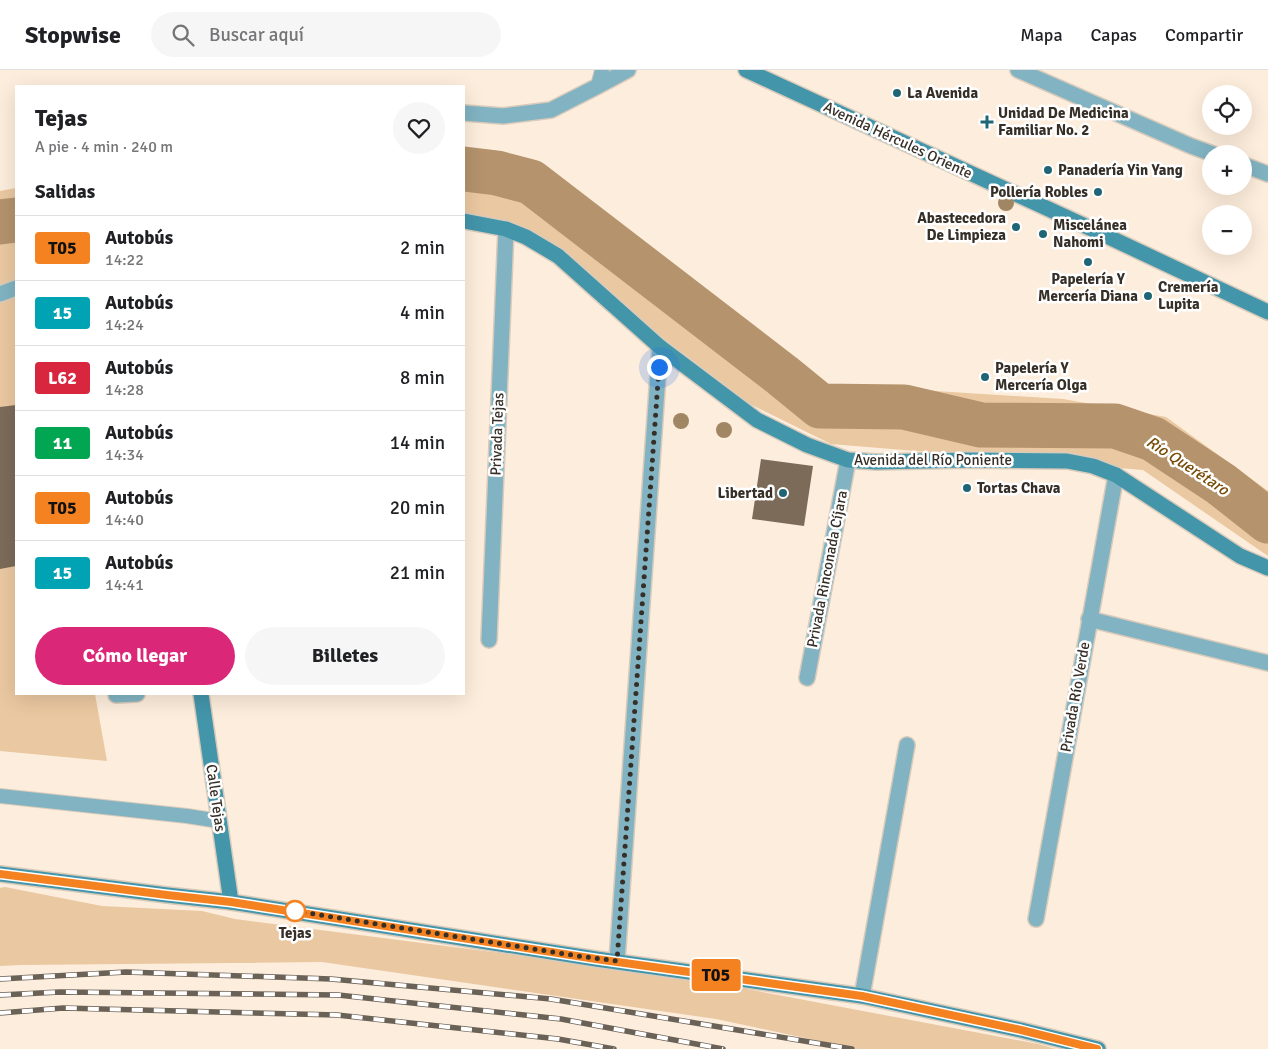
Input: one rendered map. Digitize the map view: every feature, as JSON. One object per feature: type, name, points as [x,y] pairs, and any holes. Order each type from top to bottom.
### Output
[{"type":"street","points":[[465,113],[502,116],[551,110],[628,70]]},
{"type":"street","name":"Avenida Hércules Oriente","points":[[746,70],[1268,312]]},
{"type":"street","points":[[1018,70],[1202,150]]},
{"type":"street","points":[[1252,168],[1268,174]]},
{"type":"street","name":"Avenida del Río Poniente","points":[[465,221],[506,229],[526,237],[558,256],[660,347],[757,420],[807,445],[848,460],[876,462],[966,460],[1067,461],[1093,466],[1116,475],[1240,556],[1268,568]]},
{"type":"street","name":"Privada Tejas","points":[[488,640],[506,229]]},
{"type":"street","points":[[0,294],[15,288]]},
{"type":"street","points":[[617,961],[660,347]]},
{"type":"street","name":"Privada Rinconada Cíjara","points":[[807,678],[848,460]]},
{"type":"street","name":"Privada Río Verde","points":[[1036,919],[1116,475]]},
{"type":"street","points":[[1090,619],[1268,663]]},
{"type":"street","name":"Calle Tejas","points":[[201,695],[231,902]]},
{"type":"street","points":[[862,996],[907,745]]},
{"type":"street","points":[[0,874],[231,902],[862,996],[1021,1030],[1098,1049]]},
{"type":"lane","points":[[598,86],[602,70]]},
{"type":"lane","points":[[0,796],[219,821]]},
{"type":"shaded area","points":[[465,149],[537,170],[723,314],[825,384],[1063,399],[1166,417],[1268,491],[1268,556],[1143,470],[831,444],[750,404],[526,234],[465,220]]},
{"type":"shaded area","points":[[15,188],[15,695],[95,695],[107,761],[0,751],[0,191]]},
{"type":"shaded area","points":[[5,887],[102,906],[202,911],[235,919],[672,975],[1038,1044],[1056,1049],[856,1049],[716,1019],[322,962],[0,966],[0,888]]},
{"type":"building","points":[[15,405],[15,566],[0,569],[0,407]]},
{"type":"building","name":"Libertad","points":[[761,459],[813,466],[804,526],[752,519]]},
{"type":"waterway","name":"Río Querétaro","points":[[465,169],[497,173],[531,182],[820,406],[904,407],[981,425],[1115,426],[1153,439],[1221,484],[1268,521]]},
{"type":"waterway","points":[[0,222],[15,220]]},
{"type":"railway","points":[[0,979],[126,972],[331,979],[551,999],[852,1049]]},
{"type":"railway","points":[[0,995],[60,992],[338,995],[561,1019],[723,1049]]},
{"type":"railway","points":[[0,1013],[63,1008],[337,1015],[558,1039],[614,1049]]},
{"type":"bus line","name":"T05","points":[[0,874],[231,902],[596,959],[862,996],[1021,1030],[1097,1049]]},
{"type":"place","name":"La Avenida","points":[[897,93]]},
{"type":"place","name":"Unidad De Medicina Familiar No. 2","points":[[987,122]]},
{"type":"place","name":"Panadería Yin Yang","points":[[1048,170]]},
{"type":"place","name":"Pollería Robles","points":[[1098,192]]},
{"type":"place","name":"Abastecedora De Limpieza","points":[[1016,227]]},
{"type":"place","name":"Miscelánea Nahomi","points":[[1043,234]]},
{"type":"place","name":"Papelería Y Mercería Diana","points":[[1088,262]]},
{"type":"place","name":"Cremería Lupita","points":[[1148,296]]},
{"type":"place","name":"Papelería Y Mercería Olga","points":[[985,377]]},
{"type":"place","name":"Tortas Chava","points":[[967,488]]},
{"type":"place","name":"Libertad","points":[[783,493]]},
{"type":"place","name":"Tejas","points":[[295,911]]},
{"type":"route","points":[[295,911],[617,961],[659,367]]}]
